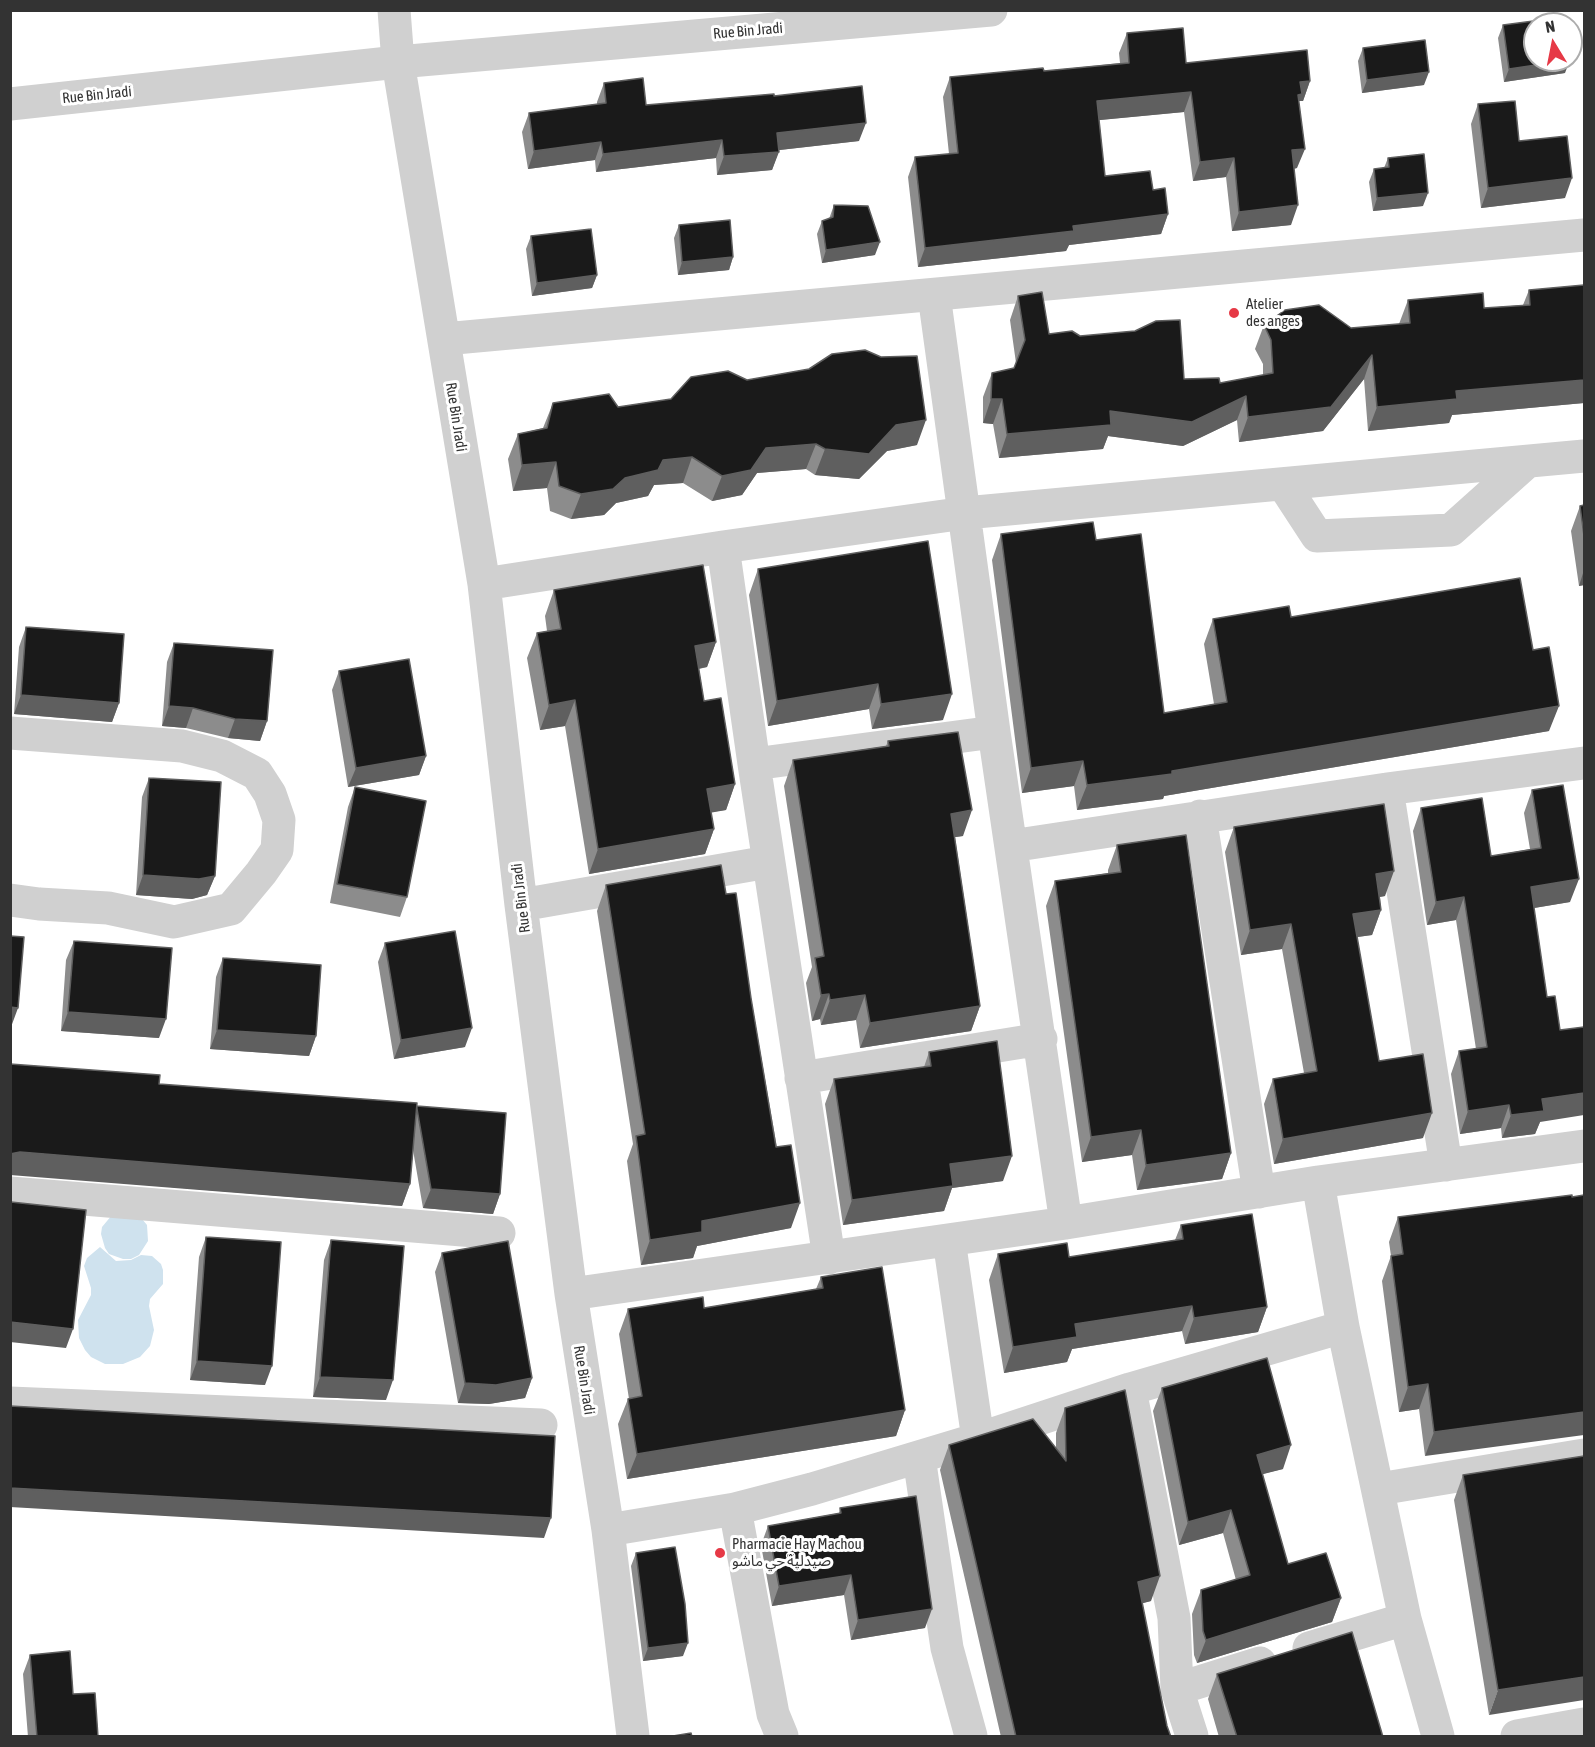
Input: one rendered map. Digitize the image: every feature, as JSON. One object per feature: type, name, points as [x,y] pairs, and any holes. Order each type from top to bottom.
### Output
[{"type":"street","name":"Rue Bin Jradi","points":[[394,10],[398,62],[484,584],[521,905],[571,1294],[608,1530],[633,1737]]},
{"type":"street","name":"Rue Bin Jradi","points":[[10,104],[398,62],[991,10]]},
{"type":"street","points":[[444,339],[1584,235]]},
{"type":"street","points":[[934,295],[994,732],[1041,1040],[1066,1223]]},
{"type":"street","points":[[484,584],[965,513],[1584,456]]},
{"type":"street","points":[[1283,484],[1317,536],[1451,530],[1527,462]]},
{"type":"street","points":[[723,547],[768,862],[829,1258]]},
{"type":"street","points":[[754,764],[994,732]]},
{"type":"street","points":[[10,733],[182,746],[222,756],[257,774],[270,794],[279,820],[277,850],[231,909],[174,922],[108,908],[10,900]]},
{"type":"street","points":[[1011,846],[1200,816],[1584,763]]},
{"type":"street","points":[[1388,789],[1446,1165]]},
{"type":"street","points":[[1200,816],[1259,1192]]},
{"type":"street","points":[[521,905],[768,862]]},
{"type":"street","points":[[801,1078],[1041,1040]]},
{"type":"street","points":[[571,1294],[1066,1223],[1318,1182],[1584,1146]]},
{"type":"street","points":[[1318,1182],[1343,1327],[1405,1619],[1438,1737]]},
{"type":"street","points":[[10,1193],[499,1233]]},
{"type":"street","points":[[949,1240],[978,1439]]},
{"type":"street","points":[[608,1530],[735,1509],[919,1457],[1130,1389],[1343,1327]]},
{"type":"street","points":[[1130,1389],[1174,1618],[1177,1689],[1192,1737]]},
{"type":"street","points":[[10,1403],[541,1425]]},
{"type":"street","points":[[1378,1489],[1584,1455]]},
{"type":"street","points":[[919,1457],[947,1648],[971,1737]]},
{"type":"street","points":[[735,1509],[773,1714],[782,1737]]},
{"type":"street","points":[[1177,1689],[1405,1619]]},
{"type":"street","points":[[1517,1737],[1584,1724]]},
{"type":"water","points":[[112,1215],[142,1219],[147,1225],[148,1241],[139,1255],[131,1259],[123,1259],[109,1254],[101,1234],[102,1227]]},
{"type":"water","points":[[100,1247],[116,1261],[131,1260],[141,1255],[152,1256],[161,1264],[163,1270],[163,1284],[150,1299],[149,1306],[154,1330],[150,1346],[140,1357],[123,1364],[105,1364],[91,1357],[79,1338],[78,1320],[91,1295],[84,1266],[87,1258]]},
{"type":"building","points":[[1523,22],[1523,67],[1509,69],[1503,25]]},
{"type":"building","points":[[1183,28],[1186,63],[1307,50],[1310,81],[1300,82],[1302,94],[1298,95],[1305,149],[1292,150],[1298,205],[1239,212],[1234,158],[1200,162],[1191,92],[1097,101],[1105,176],[1150,171],[1153,190],[1165,188],[1168,214],[1073,226],[1074,231],[925,248],[915,157],[958,153],[950,77],[1129,63],[1127,33]]},
{"type":"building","points":[[1425,40],[1429,72],[1367,80],[1363,48]]},
{"type":"building","points":[[643,78],[646,105],[774,94],[774,96],[862,86],[866,123],[777,133],[779,152],[724,156],[722,140],[603,154],[601,142],[534,151],[529,113],[606,103],[604,83]]},
{"type":"building","points":[[1515,101],[1519,141],[1567,136],[1572,178],[1488,188],[1478,104]]},
{"type":"building","points":[[1424,154],[1428,193],[1377,198],[1374,169],[1389,167],[1388,158]]},
{"type":"building","points":[[834,205],[868,206],[880,242],[826,250],[822,221],[833,217]]},
{"type":"building","points":[[730,220],[733,257],[682,262],[679,225]]},
{"type":"building","points":[[591,229],[597,275],[537,283],[531,236]]},
{"type":"building","points":[[1584,285],[1584,380],[1456,391],[1457,399],[1377,407],[1372,355],[1331,407],[1248,417],[1246,396],[1192,422],[1110,411],[1111,425],[1007,434],[1002,399],[991,399],[992,373],[1014,368],[1025,340],[1018,296],[1042,292],[1049,334],[1072,331],[1080,336],[1135,331],[1156,321],[1180,320],[1184,379],[1219,378],[1220,383],[1273,373],[1271,340],[1264,325],[1285,310],[1319,305],[1351,328],[1410,323],[1408,300],[1483,293],[1484,308],[1530,305],[1529,290]]},
{"type":"building","points":[[865,350],[881,357],[917,356],[926,420],[896,425],[869,454],[825,449],[816,444],[766,448],[751,470],[722,476],[692,457],[663,460],[658,470],[625,478],[613,489],[581,494],[559,486],[556,462],[522,465],[518,434],[547,428],[553,403],[609,394],[618,407],[671,399],[691,377],[728,371],[747,380],[809,369],[832,354]]},
{"type":"building","points":[[1584,505],[1584,536],[1580,506]]},
{"type":"building","points":[[1093,522],[1096,540],[1141,534],[1164,713],[1227,702],[1213,619],[1289,606],[1291,617],[1520,578],[1533,650],[1549,647],[1559,706],[1172,771],[1172,774],[1087,785],[1083,761],[1031,768],[1001,534]]},
{"type":"building","points":[[928,541],[952,694],[881,704],[878,684],[777,701],[758,569]]},
{"type":"building","points":[[703,565],[716,642],[695,646],[704,701],[721,698],[735,784],[707,789],[714,829],[598,849],[575,700],[549,705],[537,633],[561,629],[554,590]]},
{"type":"building","points":[[26,627],[124,634],[119,703],[21,695]]},
{"type":"building","points":[[174,643],[273,650],[267,721],[235,719],[193,708],[169,706]]},
{"type":"building","points":[[409,659],[426,756],[356,768],[339,671]]},
{"type":"building","points":[[958,732],[972,810],[951,814],[980,1006],[870,1023],[865,995],[830,1000],[829,994],[821,995],[815,958],[824,956],[793,760],[889,746],[888,741]]},
{"type":"building","points":[[149,778],[221,782],[215,876],[199,879],[143,875]]},
{"type":"building","points":[[1563,785],[1579,879],[1531,887],[1547,997],[1555,996],[1560,1030],[1584,1027],[1584,1093],[1542,1099],[1544,1111],[1511,1115],[1509,1105],[1468,1111],[1459,1051],[1487,1047],[1464,897],[1436,902],[1421,808],[1482,798],[1491,856],[1541,848],[1532,790]]},
{"type":"building","points":[[355,787],[426,801],[407,897],[337,884]]},
{"type":"building","points":[[1384,804],[1394,871],[1376,874],[1381,910],[1353,914],[1379,1061],[1423,1054],[1432,1113],[1283,1139],[1273,1079],[1317,1071],[1291,924],[1250,930],[1234,827]]},
{"type":"building","points":[[1186,835],[1231,1153],[1146,1165],[1141,1130],[1091,1137],[1055,881],[1121,872],[1117,845]]},
{"type":"building","points":[[721,865],[726,894],[736,893],[776,1147],[791,1145],[800,1203],[702,1221],[702,1232],[650,1240],[636,1136],[645,1134],[606,885]]},
{"type":"building","points":[[455,931],[472,1028],[401,1040],[385,943]]},
{"type":"building","points":[[10,936],[24,937],[18,1008],[10,1007]]},
{"type":"building","points":[[74,941],[172,948],[166,1019],[68,1012]]},
{"type":"building","points":[[223,958],[321,965],[316,1036],[217,1030]]},
{"type":"building","points":[[997,1041],[1012,1156],[950,1164],[953,1186],[852,1200],[834,1079],[931,1066],[929,1052]]},
{"type":"building","points":[[10,1064],[160,1075],[159,1084],[417,1103],[410,1184],[20,1152],[10,1154]]},
{"type":"building","points":[[417,1106],[506,1113],[500,1194],[431,1189]]},
{"type":"building","points":[[1572,1195],[1572,1197],[1584,1195],[1584,1412],[1434,1432],[1428,1384],[1408,1387],[1391,1256],[1403,1254],[1398,1217]]},
{"type":"building","points":[[11,1202],[86,1210],[73,1329],[10,1322]]},
{"type":"building","points":[[1252,1214],[1267,1307],[1194,1318],[1192,1306],[1075,1324],[1077,1337],[1013,1347],[998,1254],[1067,1243],[1069,1257],[1183,1239],[1181,1225]]},
{"type":"building","points":[[206,1237],[281,1242],[272,1366],[197,1361]]},
{"type":"building","points":[[331,1240],[404,1246],[393,1380],[320,1377]]},
{"type":"building","points":[[508,1241],[532,1378],[496,1385],[465,1383],[442,1253]]},
{"type":"building","points":[[882,1267],[905,1410],[637,1454],[628,1399],[642,1396],[628,1309],[703,1297],[704,1308],[823,1288],[821,1277]]},
{"type":"building","points":[[1267,1358],[1291,1445],[1257,1455],[1288,1564],[1326,1553],[1341,1598],[1206,1640],[1203,1631],[1201,1590],[1250,1575],[1231,1510],[1188,1522],[1162,1388]]},
{"type":"building","points":[[1125,1390],[1160,1576],[1138,1582],[1171,1737],[1016,1737],[949,1445],[1033,1419],[1066,1461],[1065,1408]]},
{"type":"building","points":[[10,1406],[555,1436],[551,1518],[10,1488]]},
{"type":"building","points":[[1584,1456],[1584,1677],[1498,1690],[1463,1475]]},
{"type":"building","points":[[916,1496],[932,1609],[858,1620],[851,1575],[779,1586],[768,1526],[841,1513],[840,1508]]},
{"type":"building","points":[[675,1547],[685,1604],[688,1643],[648,1648],[636,1553]]},
{"type":"building","points":[[1352,1632],[1383,1737],[1237,1737],[1217,1674]]},
{"type":"building","points":[[70,1651],[73,1694],[95,1693],[98,1737],[37,1737],[30,1655]]},
{"type":"building","points":[[691,1733],[692,1737],[667,1737]]},
{"type":"place","name":"Atelier des anges","points":[[1234,313]]},
{"type":"place","name":"Pharmacie Hay Machou صيدلية حي ماشو","points":[[720,1553]]}]
